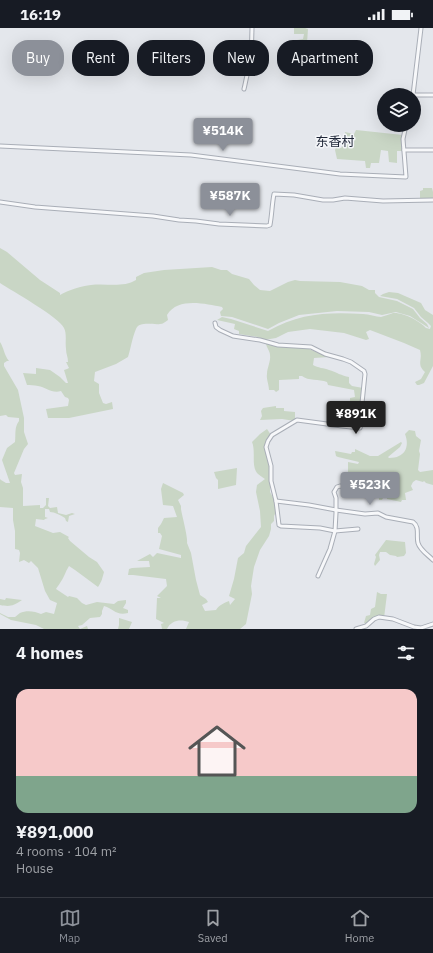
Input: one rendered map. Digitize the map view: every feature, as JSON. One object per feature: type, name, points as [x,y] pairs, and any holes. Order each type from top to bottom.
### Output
[{"type":"street","points":[[244,89],[248,68],[251,64],[252,28]]},
{"type":"street","points":[[414,88],[422,28]]},
{"type":"street","points":[[421,95],[433,95]]},
{"type":"street","points":[[0,146],[191,155],[340,174],[406,177],[404,150],[405,132]]},
{"type":"street","points":[[404,150],[433,150]]},
{"type":"street","points":[[0,202],[153,216],[219,224],[267,226],[270,224],[274,194],[294,195],[323,200],[345,198],[383,201],[433,200]]},
{"type":"street","points":[[215,323],[216,327],[232,336],[260,340],[278,345],[311,347],[325,354],[351,362],[364,371],[362,403],[363,419],[360,428],[296,420],[272,435],[266,446],[271,466],[272,487],[276,501],[279,525],[320,528],[335,531],[358,529]]},
{"type":"street","points":[[318,576],[330,549],[335,531],[336,498],[334,492],[340,486],[362,487],[370,492]]},
{"type":"street","points":[[276,501],[365,514],[378,513],[386,517],[413,522],[418,531],[418,542],[423,550],[433,560]]},
{"type":"street","points":[[356,629],[366,626],[374,619],[379,617],[392,619],[421,628],[433,624]]},
{"type":"green space","points":[[294,28],[308,29],[307,40],[297,40],[303,39],[304,34],[294,34]]},
{"type":"green space","points":[[356,130],[403,135],[404,151],[397,151],[397,163],[389,162],[388,151],[381,150],[379,163],[371,163],[370,168],[366,168],[365,161],[337,159],[335,150],[336,147],[341,148],[343,146],[345,132],[354,134]]},
{"type":"green space","points":[[423,188],[432,188],[433,201],[420,201],[420,191],[423,190]]},
{"type":"green space","points":[[0,248],[7,252],[40,280],[60,293],[60,295],[79,287],[126,284],[136,280],[136,277],[144,273],[164,270],[212,267],[227,270],[232,274],[249,279],[260,290],[270,291],[295,280],[340,282],[362,286],[369,290],[375,290],[375,293],[379,297],[397,301],[413,309],[429,328],[410,316],[396,312],[382,315],[369,312],[337,311],[299,315],[268,329],[232,317],[221,316],[220,312],[223,309],[222,307],[200,303],[185,304],[172,309],[167,315],[168,320],[161,324],[140,325],[136,329],[133,336],[128,357],[116,364],[95,372],[94,381],[99,384],[99,393],[103,403],[106,404],[112,402],[113,409],[69,418],[48,418],[46,409],[68,406],[68,398],[65,397],[61,391],[55,392],[34,385],[27,385],[23,373],[36,374],[36,368],[50,370],[68,383],[64,370],[69,368],[66,362],[68,362],[65,330],[54,317],[0,283]]},
{"type":"green space","points":[[389,292],[398,293],[421,303],[425,310],[433,315],[433,366],[424,383],[419,385],[415,382],[421,379],[425,372],[420,364],[420,350],[370,330],[366,332],[369,339],[366,340],[344,333],[310,329],[288,332],[276,338],[264,340],[258,337],[239,334],[239,331],[234,329],[235,324],[217,320],[222,317],[268,331],[291,320],[314,315],[350,313],[381,317],[397,313],[411,318],[430,329],[431,326],[414,308],[397,299],[380,296]]},
{"type":"green space","points":[[0,342],[9,361],[4,363],[4,366],[18,390],[24,418],[24,432],[28,444],[24,449],[14,473],[15,475],[22,474],[21,482],[23,488],[23,506],[40,505],[40,508],[43,508],[46,505],[46,498],[49,498],[48,506],[50,508],[57,507],[58,513],[66,515],[72,513],[75,514],[69,516],[68,522],[65,518],[56,513],[50,512],[49,509],[45,509],[45,517],[48,518],[44,520],[36,519],[35,526],[53,533],[60,532],[69,537],[68,538],[70,541],[97,562],[104,572],[98,587],[69,566],[56,589],[68,597],[77,598],[86,605],[97,602],[114,604],[118,601],[126,600],[123,608],[128,610],[128,613],[121,614],[104,606],[100,617],[90,618],[82,625],[78,626],[80,629],[44,629],[36,625],[11,620],[0,614],[8,617],[15,617],[22,612],[28,611],[41,614],[46,612],[54,614],[57,603],[50,600],[45,591],[38,568],[31,561],[29,563],[24,560],[19,562],[20,553],[19,550],[15,549],[13,508],[0,507],[0,479],[6,483],[10,483],[2,460],[7,448],[15,442],[19,418],[8,417],[6,415],[0,416]]},
{"type":"green space","points":[[266,343],[304,347],[329,357],[314,358],[313,365],[349,377],[349,383],[352,386],[363,388],[362,403],[350,402],[350,398],[355,397],[354,390],[328,385],[327,382],[307,379],[302,376],[299,376],[299,379],[279,380],[279,390],[276,392],[274,390],[269,390],[267,372],[270,354]]},
{"type":"green space","points":[[276,406],[276,408],[284,408],[284,411],[295,412],[295,421],[282,419],[260,420],[262,416],[261,411],[263,408]]},
{"type":"green space","points":[[267,429],[271,435],[265,444],[265,448],[270,471],[270,492],[275,501],[275,514],[274,521],[271,524],[269,536],[260,550],[254,567],[251,586],[252,594],[246,624],[240,629],[186,629],[189,622],[180,621],[174,622],[167,629],[162,629],[161,624],[164,623],[156,619],[157,598],[161,598],[157,596],[167,586],[166,579],[128,575],[129,569],[150,567],[149,561],[137,561],[150,554],[153,557],[157,553],[181,558],[181,555],[159,549],[162,536],[158,533],[158,528],[164,518],[177,517],[173,506],[163,505],[161,489],[163,483],[183,493],[184,495],[178,500],[181,506],[187,543],[191,553],[200,595],[208,602],[202,605],[205,611],[216,610],[220,605],[229,601],[230,605],[235,599],[229,596],[238,558],[244,553],[246,546],[261,527],[260,511],[256,492],[257,485],[265,479],[255,470],[252,442]]},
{"type":"green space","points":[[409,430],[415,431],[416,436],[421,440],[418,470],[420,472],[433,470],[433,485],[424,481],[416,480],[411,486],[413,490],[405,493],[406,500],[402,500],[401,502],[387,499],[387,497],[384,496],[382,500],[379,500],[379,498],[372,496],[373,493],[375,494],[377,489],[374,487],[374,482],[368,478],[356,474],[348,474],[348,462],[358,464],[359,462],[336,456],[335,451],[351,454],[352,452],[355,452],[355,449],[370,456],[378,456],[401,442],[400,447],[388,457],[394,458],[405,451],[407,443],[405,434]]},
{"type":"green space","points":[[237,468],[236,485],[218,489],[218,480],[214,472]]},
{"type":"green space","points":[[386,540],[405,542],[406,553],[404,556],[397,557],[386,552],[380,552],[380,560],[375,566],[375,555]]},
{"type":"green space","points":[[377,592],[387,594],[384,618],[381,617],[369,623],[364,623],[366,616],[370,615],[371,609],[375,607]]},
{"type":"green space","points":[[6,598],[22,600],[11,606],[0,605],[0,599],[5,600]]},
{"type":"green space","points":[[119,618],[132,622],[129,629],[118,629]]},
{"type":"green space","points":[[87,626],[88,629],[80,629]]},
{"type":"district","name":"东香村","points":[[335,141]]}]
